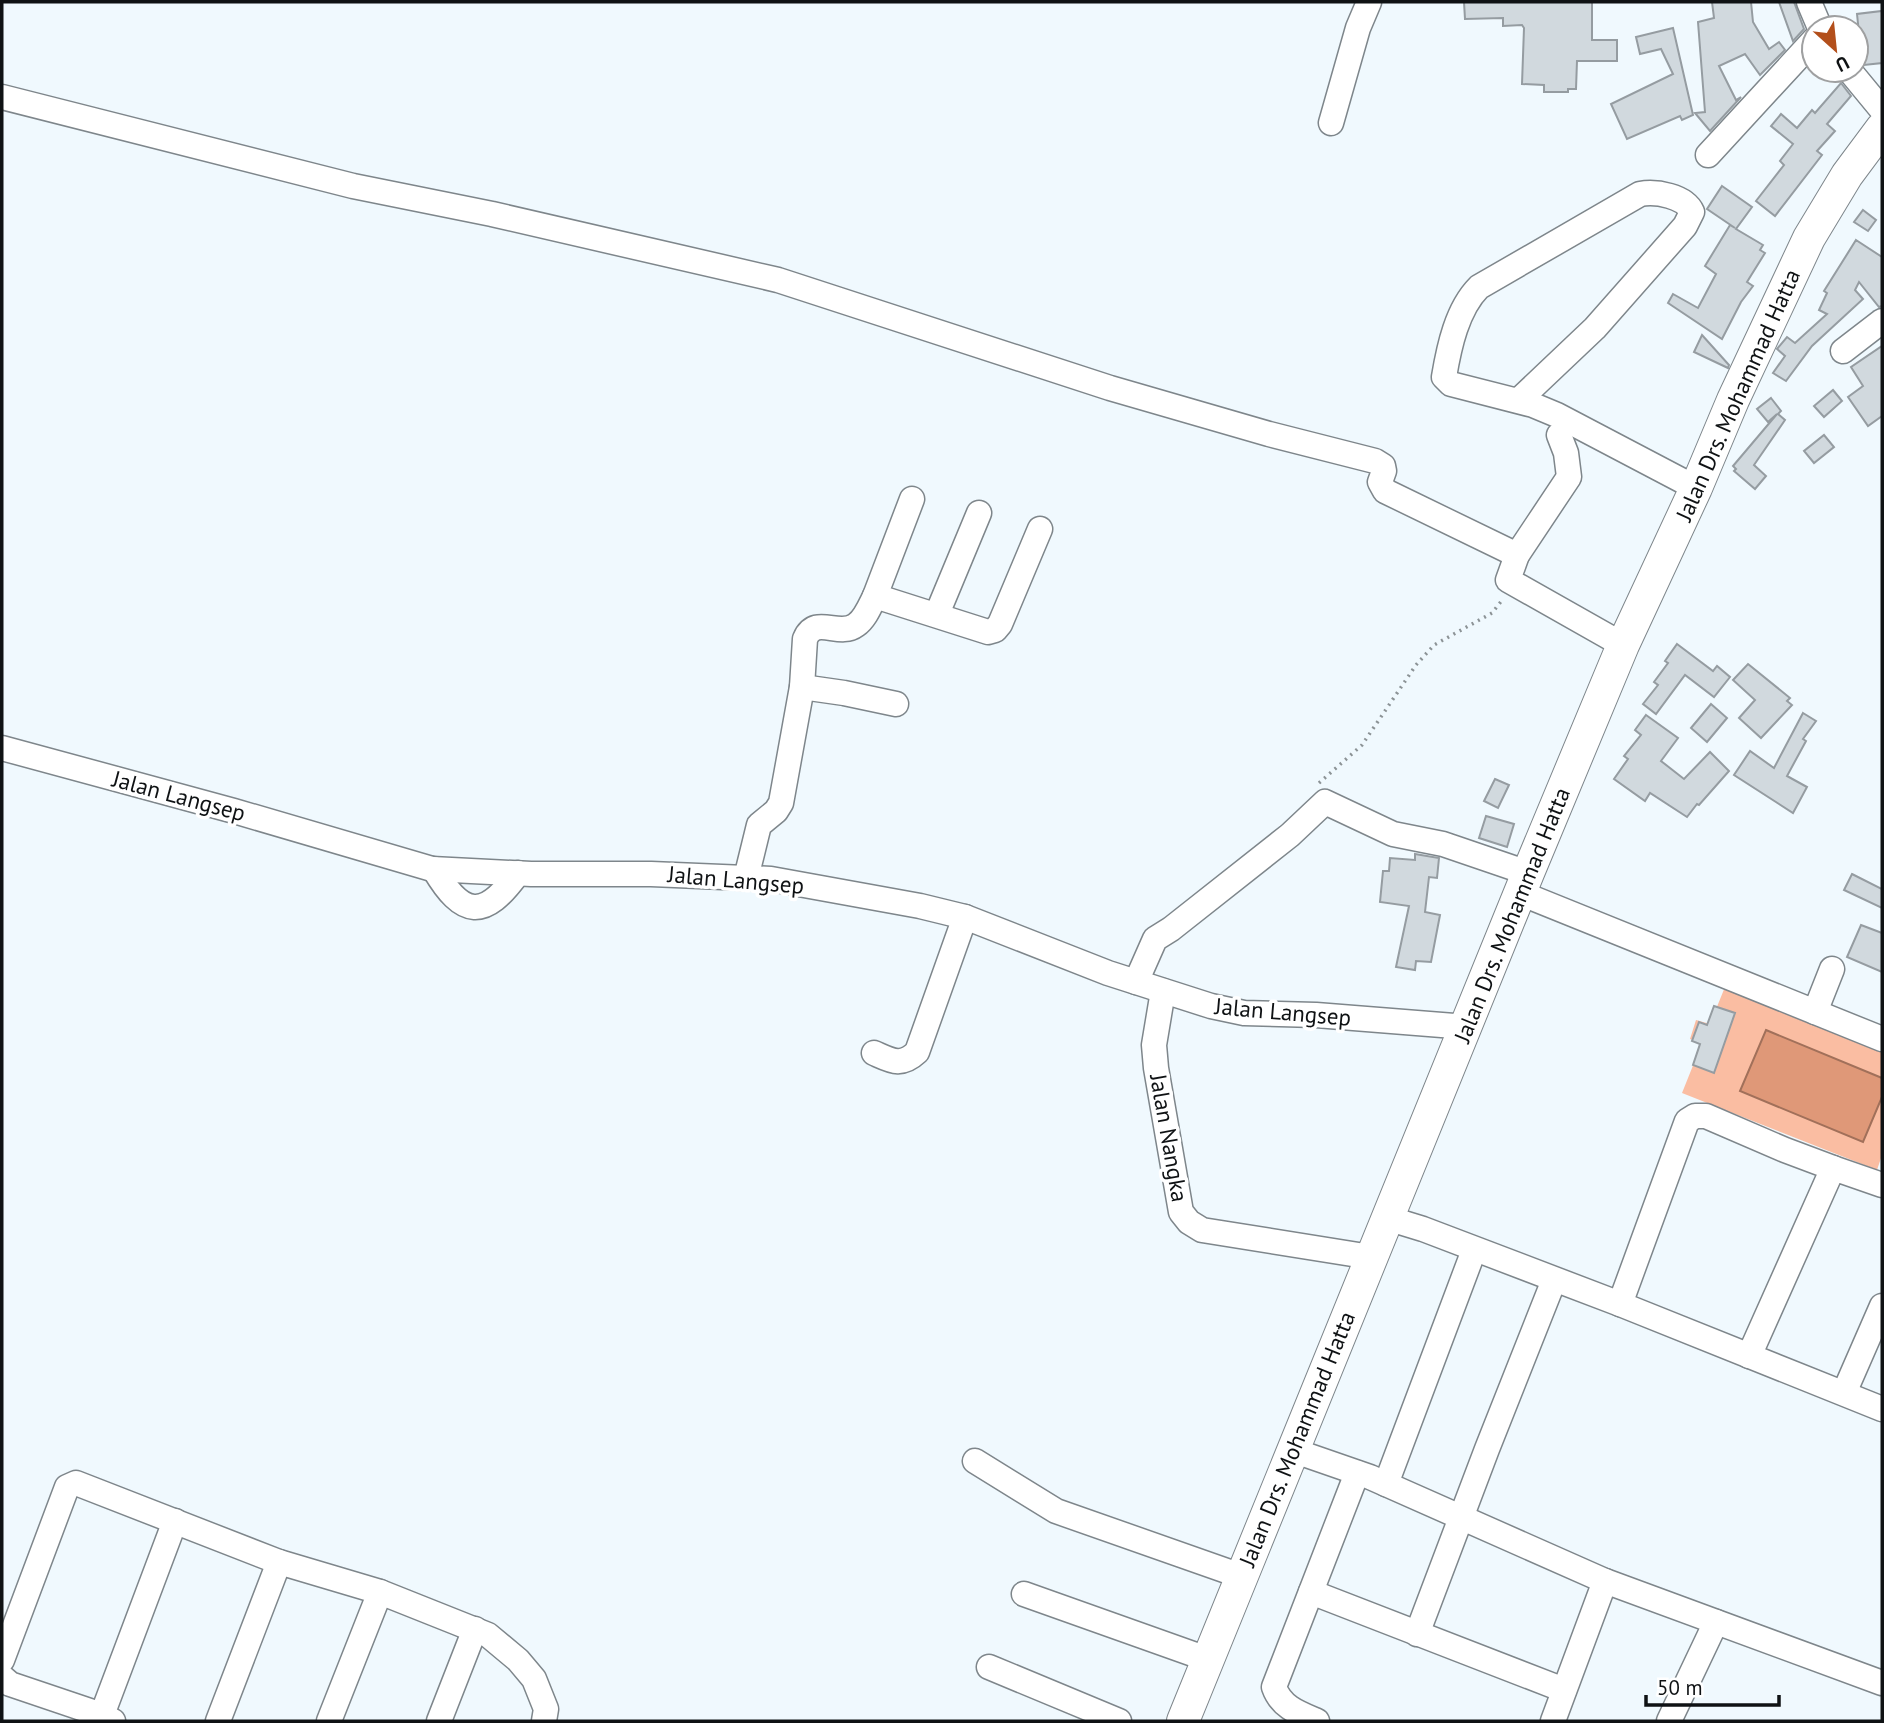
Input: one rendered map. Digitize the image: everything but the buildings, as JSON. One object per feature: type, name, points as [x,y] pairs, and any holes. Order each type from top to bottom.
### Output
[{"type":"main road","name":"Jalan Drs. Mohammad Hatta","points":[[1183,1721],[1623,645],[1809,238],[1847,175],[1882,128]]},
{"type":"street","points":[[1331,123],[1358,28],[1369,2]]},
{"type":"street","points":[[1708,155],[1800,55]]},
{"type":"street","points":[[1861,84],[1882,110]]},
{"type":"street","points":[[2,97],[353,186],[492,214],[778,280],[1110,388],[1269,434],[1375,461],[1383,466],[1380,482],[1385,491],[1517,555]]},
{"type":"street","points":[[1526,403],[1685,226],[1692,212],[1681,200],[1654,192],[1640,194],[1474,292],[1451,342],[1444,377],[1451,384],[1526,403],[1558,425],[1696,488]]},
{"type":"street","points":[[1843,351],[1882,321]]},
{"type":"street","points":[[1558,425],[1570,477],[1517,555],[1517,585],[1623,645]]},
{"type":"street","points":[[746,878],[759,825],[776,811],[781,803],[802,687],[807,632],[820,626],[851,628],[859,624],[875,596],[912,499]]},
{"type":"street","points":[[937,614],[979,513]]},
{"type":"street","points":[[875,596],[988,632],[995,630],[1000,624],[1040,529]]},
{"type":"street","points":[[802,687],[896,704]]},
{"type":"street","name":"Jalan Langsep","points":[[2,748],[434,869],[651,874],[746,878],[798,884],[965,917],[1098,969],[1210,1006],[1244,1013],[1316,1015],[1467,1027]]},
{"type":"street","points":[[1136,982],[1155,939],[1290,835],[1325,802],[1393,834],[1443,844],[1524,883],[1882,1039]]},
{"type":"street","points":[[434,869],[454,899],[464,905],[478,907],[491,903],[518,873]]},
{"type":"street","points":[[874,1053],[896,1062],[909,1060],[917,1052],[965,917]]},
{"type":"street","points":[[1815,1012],[1832,969]]},
{"type":"street","name":"Jalan Nangka","points":[[1163,991],[1154,1045],[1181,1212],[1189,1222],[1202,1230],[1371,1257]]},
{"type":"street","points":[[1620,1304],[1687,1121],[1695,1116],[1706,1116],[1784,1150],[1882,1185]]},
{"type":"street","points":[[1749,1356],[1833,1168]]},
{"type":"street","points":[[1387,1218],[1423,1229],[1620,1304],[1882,1409]]},
{"type":"street","points":[[1386,1484],[1474,1250]]},
{"type":"street","points":[[1417,1634],[1554,1280]]},
{"type":"street","points":[[1844,1393],[1882,1306]]},
{"type":"street","points":[[1292,1450],[1386,1484],[1605,1581],[1882,1683]]},
{"type":"street","points":[[975,1461],[1056,1511],[1241,1576]]},
{"type":"street","points":[[1317,1721],[1292,1711],[1278,1698],[1274,1686],[1357,1474]]},
{"type":"street","points":[[2,1660],[69,1485],[76,1483],[279,1562],[380,1592],[488,1635],[518,1660],[534,1679],[546,1709],[544,1721]]},
{"type":"street","points":[[2,1678],[10,1684],[108,1718],[175,1521]]},
{"type":"street","points":[[218,1721],[279,1562]]},
{"type":"street","points":[[1553,1721],[1605,1581]]},
{"type":"street","points":[[329,1721],[380,1592]]},
{"type":"street","points":[[1311,1592],[1564,1690]]},
{"type":"street","points":[[1024,1594],[1207,1659]]},
{"type":"street","points":[[1669,1721],[1716,1622]]},
{"type":"street","points":[[439,1721],[475,1629]]},
{"type":"street","points":[[989,1667],[1119,1721]]},
{"type":"path","points":[[1312,791],[1324,776],[1362,745],[1416,665],[1434,645],[1492,613],[1517,585]]},
{"type":"shaded area","points":[[1727,982],[1882,1051],[1882,1155],[1877,1170],[1682,1093],[1702,1043],[1690,1039],[1696,1020],[1710,1024]]},
{"type":"shaded area","points":[[1766,1030],[1882,1078],[1882,1097],[1863,1142],[1740,1091]]}]
